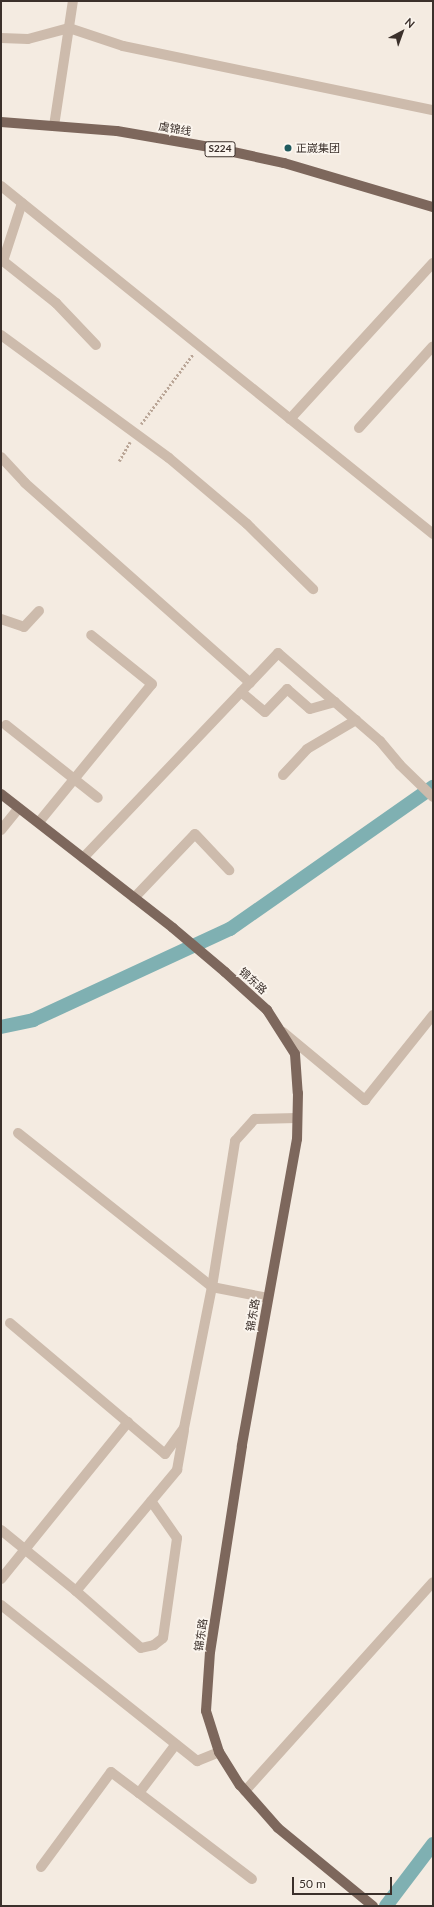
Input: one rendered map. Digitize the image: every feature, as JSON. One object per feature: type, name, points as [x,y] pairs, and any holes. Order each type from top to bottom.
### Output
[{"type":"main road","name":"虞锦线","points":[[1,122],[117,131],[210,147],[284,163],[433,207]]},
{"type":"main road","name":"锦东路","points":[[1,794],[39,822],[173,928],[225,972],[267,1010],[283,1032],[295,1054],[297,1139],[268,1298],[210,1652],[206,1711],[219,1752],[244,1791],[278,1828],[373,1906]]},
{"type":"street","points":[[54,126],[73,1]]},
{"type":"street","points":[[1,38],[28,39],[69,28],[123,46],[433,110]]},
{"type":"street","points":[[1,186],[433,534]]},
{"type":"street","points":[[22,204],[3,261],[56,303],[96,345]]},
{"type":"street","points":[[290,419],[433,263]]},
{"type":"street","points":[[1,336],[134,432],[247,524],[313,590]]},
{"type":"street","points":[[359,428],[433,346]]},
{"type":"street","points":[[1,457],[25,483],[250,682]]},
{"type":"street","points":[[1,619],[24,627],[39,611]]},
{"type":"street","points":[[39,822],[152,684],[91,635]]},
{"type":"street","points":[[83,858],[278,653],[380,741],[433,797]]},
{"type":"street","points":[[241,692],[265,712],[287,689],[310,709],[335,702]]},
{"type":"street","points":[[283,775],[307,749],[356,720]]},
{"type":"street","points":[[6,725],[98,798]]},
{"type":"street","points":[[1,830],[19,808]]},
{"type":"street","points":[[134,898],[195,834],[229,870]]},
{"type":"street","points":[[283,1032],[365,1100],[433,1015]]},
{"type":"street","points":[[76,1591],[177,1470],[212,1287],[235,1141],[255,1119],[297,1118]]},
{"type":"street","points":[[18,1133],[212,1287],[268,1298]]},
{"type":"street","points":[[10,1323],[166,1454],[184,1428]]},
{"type":"street","points":[[1,1579],[128,1422]]},
{"type":"street","points":[[1,1530],[76,1591],[141,1648],[154,1645],[163,1638],[177,1538],[151,1501]]},
{"type":"street","points":[[244,1791],[433,1582]]},
{"type":"street","points":[[1,1605],[197,1761],[219,1752]]},
{"type":"street","points":[[139,1793],[176,1744]]},
{"type":"street","points":[[42,1867],[111,1772],[252,1879]]},
{"type":"path","points":[[119,461],[134,432],[199,346]]},
{"type":"waterway","points":[[1,1027],[33,1020],[230,929],[433,787]]},
{"type":"waterway","points":[[386,1906],[433,1844]]},
{"type":"place","name":"正崴集团","points":[[288,148]]}]
